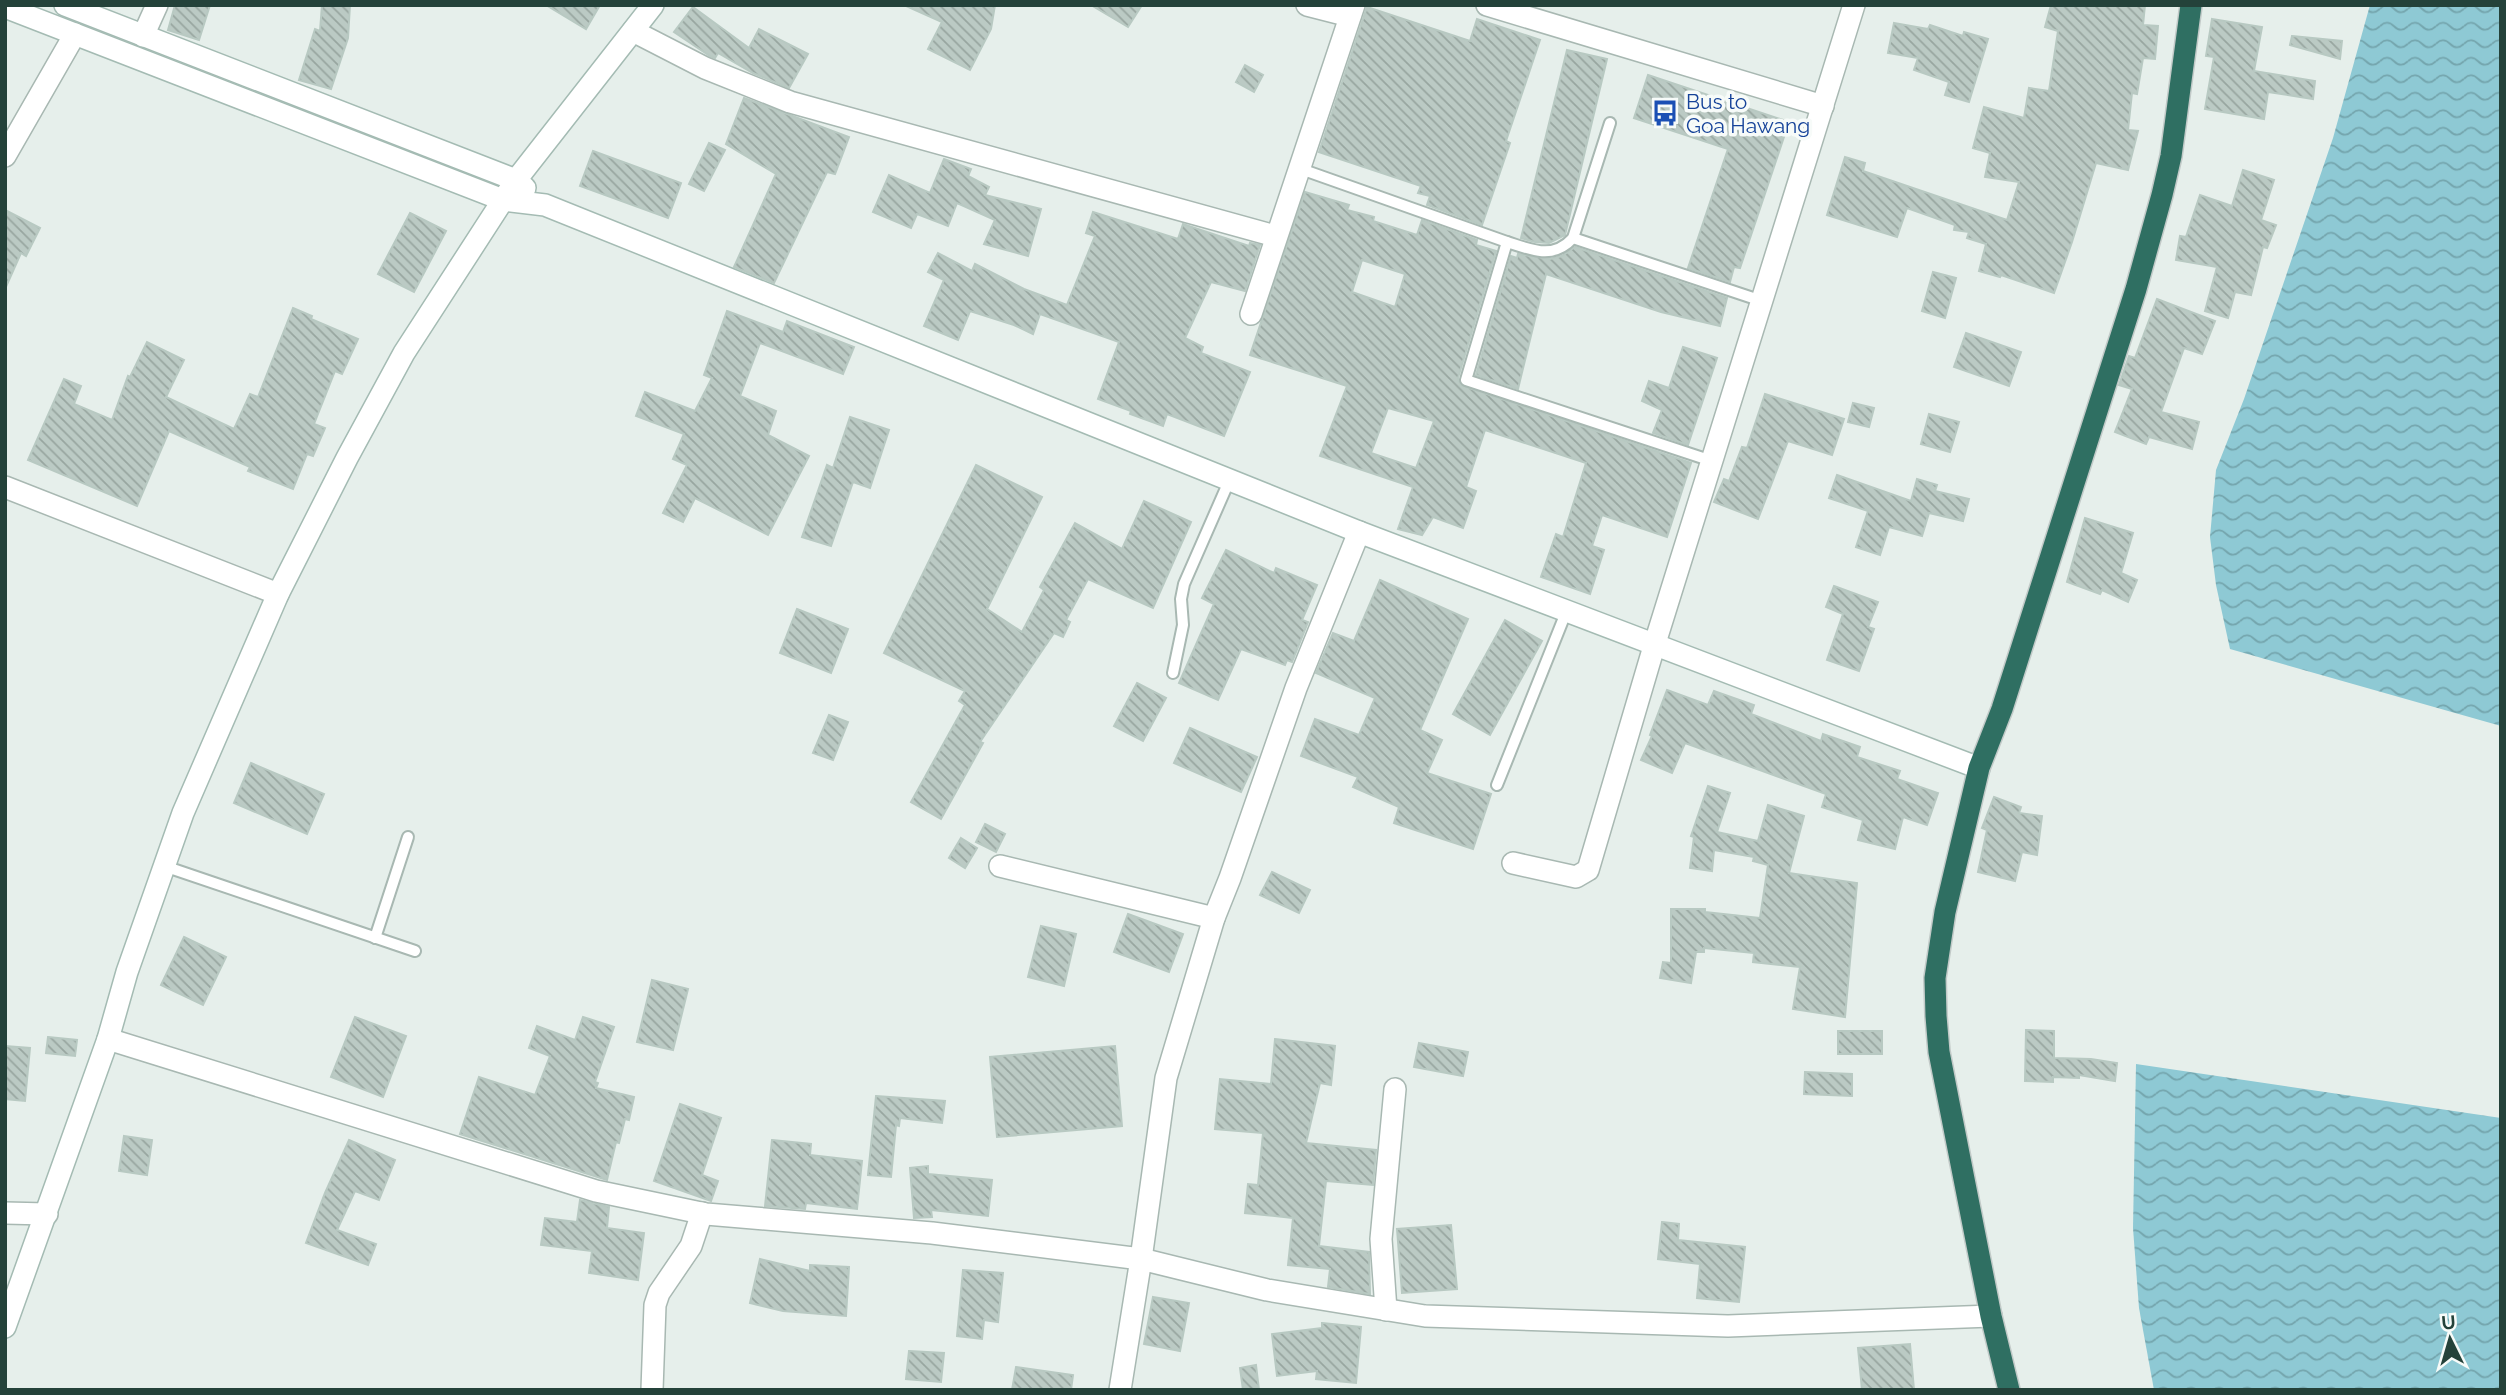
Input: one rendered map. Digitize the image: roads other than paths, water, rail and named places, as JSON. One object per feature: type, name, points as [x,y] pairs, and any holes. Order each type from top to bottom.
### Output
[{"type":"highway","points":[[2009,1390],[1991,1316],[1939,1052],[1936,978],[1940,935],[1979,768],[2002,709],[2136,289],[2159,207],[2171,156],[2191,5]]},
{"type":"street","points":[[65,5],[516,180],[545,205]]},
{"type":"street","points":[[143,36],[157,5]]},
{"type":"street","points":[[5,1328],[108,1039],[127,972],[183,813],[278,594],[404,353],[516,180],[653,5]]},
{"type":"street","points":[[1251,314],[1352,11],[1307,5]]},
{"type":"street","points":[[1487,5],[1823,106]]},
{"type":"street","points":[[1513,863],[1576,877],[1588,870],[1654,643],[1854,5]]},
{"type":"street","points":[[5,8],[503,200],[545,205],[1359,532],[1979,768]]},
{"type":"street","points":[[633,31],[705,68],[790,102],[1275,236]]},
{"type":"street","points":[[5,156],[75,34]]},
{"type":"street","points":[[5,487],[278,594]]},
{"type":"street","points":[[1120,1390],[1166,1078],[1214,918],[1296,688],[1359,532]]},
{"type":"street","points":[[1000,866],[1214,918]]},
{"type":"street","points":[[108,1039],[596,1191],[702,1213],[932,1233],[1141,1259],[1267,1290],[1425,1316],[1728,1326],[1991,1316]]},
{"type":"street","points":[[1386,1310],[1381,1239],[1395,1089]]},
{"type":"street","points":[[5,1213],[47,1214]]},
{"type":"street","points":[[652,1390],[655,1305],[659,1293],[691,1246],[702,1213]]},
{"type":"lane","points":[[1298,168],[1507,242],[1537,251],[1551,252],[1564,248],[1573,238],[1610,123]]},
{"type":"lane","points":[[1573,238],[1762,301]]},
{"type":"lane","points":[[1507,242],[1466,380],[1712,461]]},
{"type":"lane","points":[[1172,673],[1184,625],[1181,598],[1184,584],[1230,480]]},
{"type":"lane","points":[[1497,785],[1567,610]]},
{"type":"lane","points":[[375,938],[408,837]]},
{"type":"lane","points":[[164,866],[415,951]]},
{"type":"water","points":[[2370,5],[2501,5],[2501,726],[2230,649],[2216,585],[2210,537],[2216,470],[2244,399],[2333,138]]},
{"type":"water","points":[[2136,1064],[2501,1118],[2501,1390],[2154,1390],[2139,1308],[2133,1228]]},
{"type":"place","name":"Bus to Goa Hawang","points":[[1665,113]]}]
